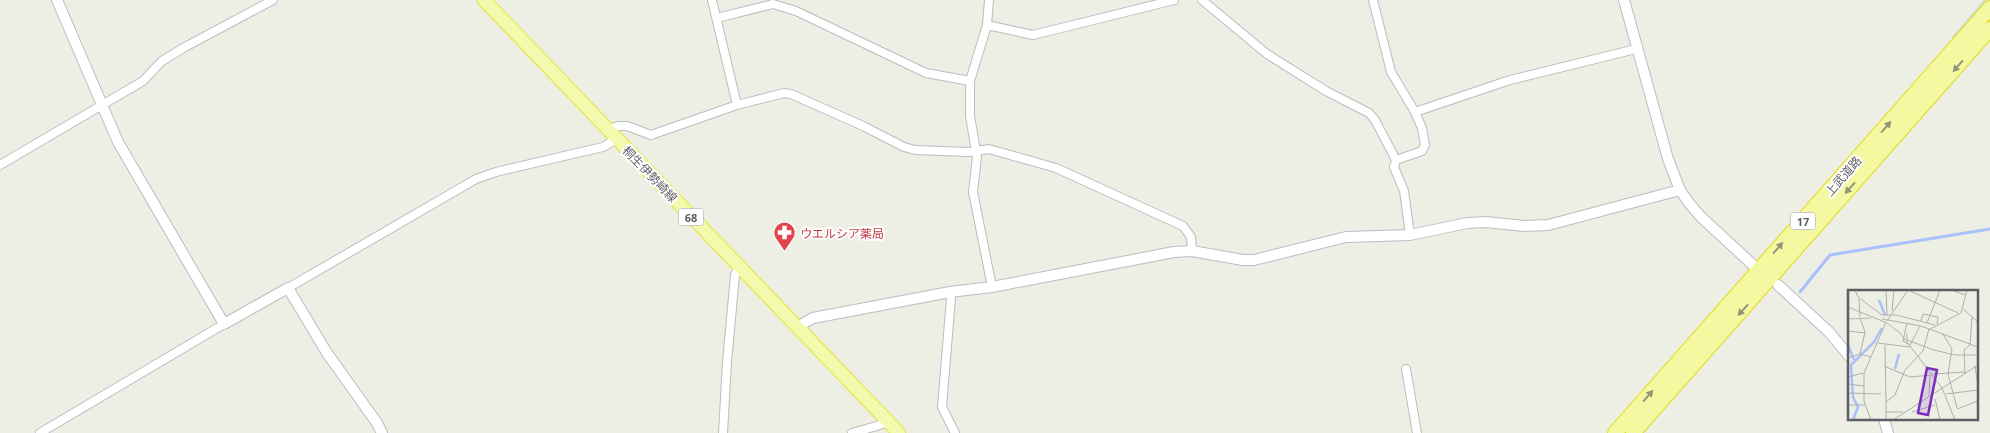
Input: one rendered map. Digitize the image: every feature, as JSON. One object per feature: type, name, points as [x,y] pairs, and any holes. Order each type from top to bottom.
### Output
[{"type":"highway","name":"上武道路","points":[[1616,432],[1990,8]]},
{"type":"highway","name":"上武道路","points":[[1634,433],[1990,29]]},
{"type":"main road","name":"桐生伊勢崎線","points":[[484,0],[900,433]]},
{"type":"street","points":[[57,0],[118,142],[224,324]]},
{"type":"street","points":[[0,165],[144,81],[162,61],[185,47],[273,0]]},
{"type":"street","points":[[712,0],[737,105]]},
{"type":"street","points":[[989,0],[987,25],[970,81],[970,116],[977,157],[973,192],[992,286]]},
{"type":"street","points":[[987,25],[1033,35],[1152,2],[1174,0]]},
{"type":"street","points":[[1202,0],[1267,54],[1326,91],[1369,113],[1375,120],[1396,160],[1394,167],[1404,191],[1410,235]]},
{"type":"street","points":[[1373,0],[1391,72],[1415,112],[1423,133],[1424,148],[1407,157],[1396,160]]},
{"type":"street","points":[[1624,0],[1636,49],[1668,159],[1680,190],[1701,216],[1753,265]]},
{"type":"street","points":[[716,18],[773,4],[796,12],[926,73],[970,81]]},
{"type":"street","points":[[1415,112],[1510,80],[1636,49]]},
{"type":"street","points":[[40,433],[224,324],[476,179],[496,172],[603,146],[618,126],[627,126],[651,134],[737,105],[784,93],[791,94],[863,126],[904,148],[969,152],[989,149],[1056,168],[1183,226],[1191,237],[1192,251]]},
{"type":"street","points":[[797,326],[813,318],[1159,254],[1192,251],[1243,260],[1254,260],[1346,238],[1410,235],[1476,222],[1524,226],[1548,225],[1680,190]]},
{"type":"street","points":[[724,433],[734,275],[739,267]]},
{"type":"street","points":[[1778,285],[1828,332],[1848,355]]},
{"type":"street","points":[[288,288],[327,353],[377,423],[382,433]]},
{"type":"street","points":[[950,292],[942,407],[955,433]]},
{"type":"street","points":[[1406,369],[1417,433]]},
{"type":"street","points":[[1884,420],[1888,433]]},
{"type":"street","points":[[852,433],[888,421]]},
{"type":"green space","points":[[1984,0],[1987,0],[1953,39],[1951,38]]},
{"type":"waterway","points":[[1800,292],[1830,255],[1990,229]]},
{"type":"place","name":"ウエルシア薬局","points":[[784,252]]}]
